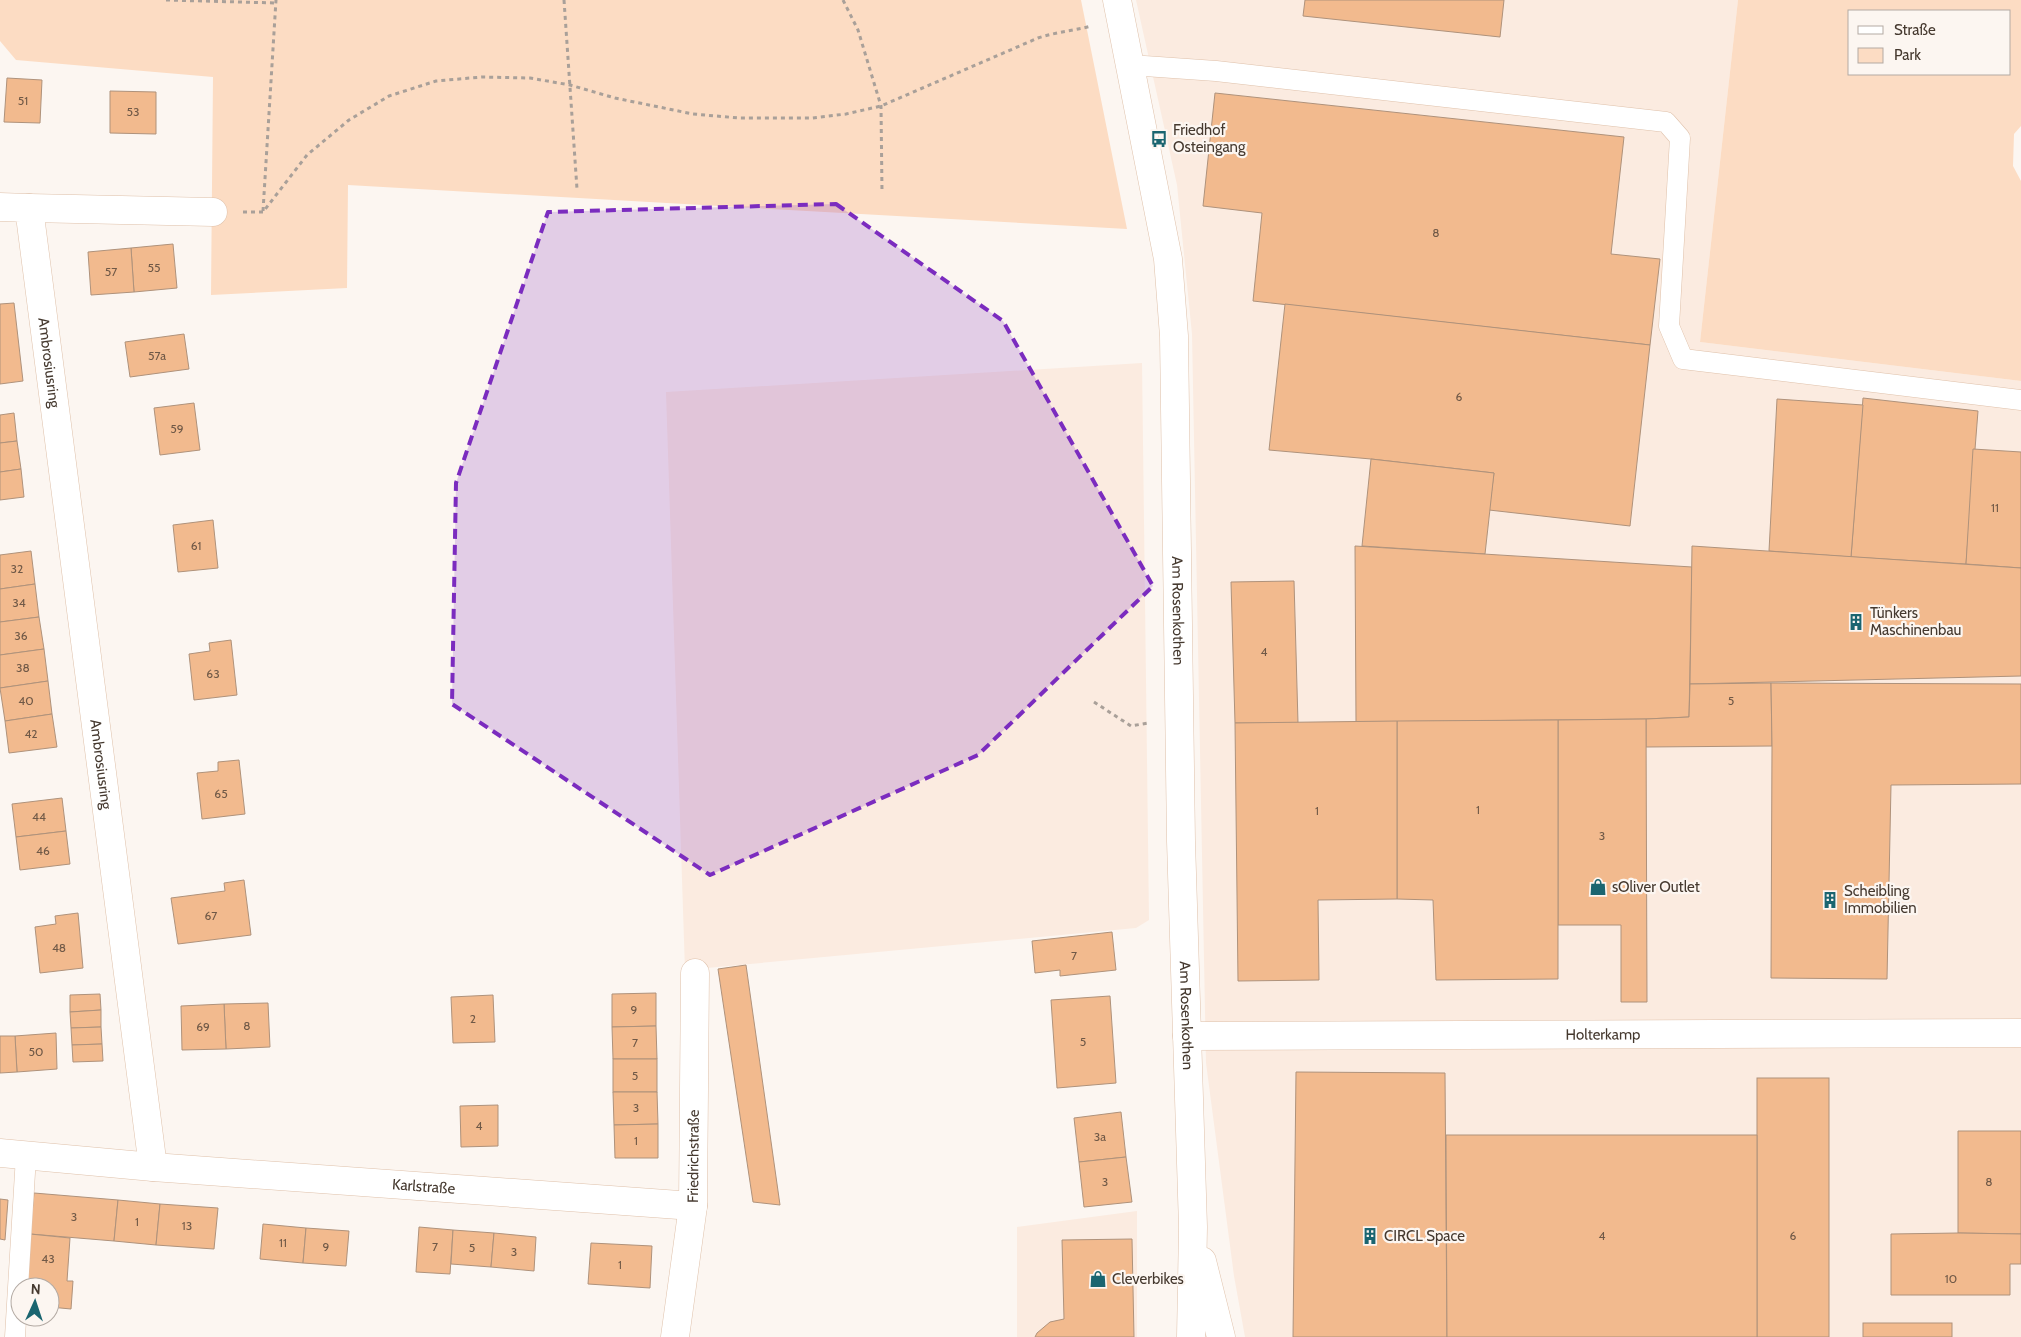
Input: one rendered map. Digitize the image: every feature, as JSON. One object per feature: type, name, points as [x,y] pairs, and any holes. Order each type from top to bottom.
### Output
[{"type":"street","name":"Am Rosenkothen","points":[[1119,9],[1168,259],[1174,336],[1179,717],[1186,1036],[1193,1227],[1191,1337]]},
{"type":"street","points":[[0,207],[212,212]]},
{"type":"street","name":"Ambrosiusring","points":[[29,208],[153,1167]]},
{"type":"street","name":"Friedrichstraße","points":[[675,1337],[693,1206],[695,973]]},
{"type":"street","name":"Holterkamp","points":[[1186,1036],[2021,1033]]},
{"type":"street","points":[[13,1154],[153,1167]]},
{"type":"street","name":"Karlstraße","points":[[153,1167],[693,1206]]},
{"type":"street","name":"Am Rosenkothen","points":[[1193,1227],[1221,1337]]},
{"type":"lane","points":[[1130,66],[1216,70],[1666,122],[1680,138],[1669,326],[1683,360],[2021,400]]},
{"type":"lane","points":[[13,1154],[15,1337]]},
{"type":"path","points":[[166,0],[276,2],[263,212]]},
{"type":"path","points":[[564,0],[577,189]]},
{"type":"path","points":[[843,0],[858,30],[881,106],[882,192]]},
{"type":"path","points":[[263,212],[307,154],[349,120],[389,96],[436,81],[482,77],[530,78],[570,85],[615,98],[694,114],[740,118],[812,118],[846,114],[881,106],[973,68],[1038,38],[1058,31],[1073,31],[1119,9]]},
{"type":"path","points":[[212,212],[263,212]]},
{"type":"path","points":[[1094,702],[1131,726],[1179,717]]},
{"type":"highlighted area","points":[[836,204],[1003,321],[1153,586],[978,755],[710,875],[452,704],[456,483],[548,212]]},
{"type":"shaded area","points":[[1136,0],[1738,0],[1700,342],[2021,381],[2021,1337],[1245,1337],[1234,1276],[1206,1063],[1192,334],[1177,185]]},
{"type":"shaded area","points":[[1142,363],[1149,920],[1136,928],[685,970],[666,392]]},
{"type":"shaded area","points":[[1137,1211],[1137,1337],[1017,1337],[1017,1227]]},
{"type":"green space","points":[[0,0],[1081,0],[1127,229],[348,185],[347,288],[211,295],[213,77],[16,60],[0,41]]},
{"type":"green space","points":[[1738,0],[2021,0],[2021,126],[2014,134],[2013,166],[2021,181],[2021,381],[1700,342]]},
{"type":"building","points":[[1305,0],[1504,0],[1500,37],[1303,16]]},
{"type":"building","points":[[7,78],[42,80],[40,123],[4,122]]},
{"type":"building","points":[[110,91],[156,92],[156,134],[110,133]]},
{"type":"building","points":[[1215,93],[1624,137],[1611,254],[1660,259],[1650,345],[1253,301],[1262,213],[1203,206]]},
{"type":"building","points":[[173,244],[177,288],[134,292],[131,248]]},
{"type":"building","points":[[131,248],[134,292],[91,295],[88,252]]},
{"type":"building","points":[[14,303],[23,381],[0,384],[0,304]]},
{"type":"building","points":[[1285,304],[1650,345],[1630,526],[1489,510],[1494,473],[1269,450]]},
{"type":"building","points":[[184,334],[189,369],[130,377],[125,342]]},
{"type":"building","points":[[1863,398],[1978,411],[1966,564],[1851,557]]},
{"type":"building","points":[[1777,399],[1863,405],[1851,557],[1769,551]]},
{"type":"building","points":[[194,403],[200,450],[160,455],[154,408]]},
{"type":"building","points":[[14,413],[17,441],[0,443],[0,415]]},
{"type":"building","points":[[17,441],[21,469],[0,472],[0,443]]},
{"type":"building","points":[[1973,449],[2021,452],[2021,568],[1966,564]]},
{"type":"building","points":[[1371,459],[1494,473],[1485,554],[1362,546]]},
{"type":"building","points":[[21,469],[24,497],[0,500],[0,472]]},
{"type":"building","points":[[213,520],[218,568],[178,572],[173,525]]},
{"type":"building","points":[[1355,546],[1692,567],[1689,717],[1356,722]]},
{"type":"building","name":"Tünkers Maschinenbau","points":[[1692,546],[2021,568],[2021,676],[1690,684]]},
{"type":"building","points":[[31,551],[35,584],[0,589],[0,555]]},
{"type":"building","points":[[1294,581],[1298,723],[1235,723],[1231,582]]},
{"type":"building","points":[[35,584],[39,617],[0,622],[0,589]]},
{"type":"building","points":[[39,617],[44,649],[0,655],[0,622]]},
{"type":"building","points":[[231,640],[237,695],[194,700],[189,654],[210,651],[209,643]]},
{"type":"building","points":[[44,649],[48,681],[0,688],[0,655]]},
{"type":"building","points":[[48,681],[52,714],[5,721],[0,688]]},
{"type":"building","points":[[1771,683],[1772,746],[1646,747],[1646,719],[1689,717],[1690,684]]},
{"type":"building","name":"Scheibling Immobilien","points":[[1771,683],[2021,684],[2021,784],[1891,785],[1887,979],[1771,978]]},
{"type":"building","points":[[52,714],[57,747],[9,753],[5,721]]},
{"type":"building","points":[[1646,719],[1647,1002],[1621,1002],[1621,925],[1558,925],[1558,720]]},
{"type":"building","points":[[1558,720],[1558,979],[1436,980],[1433,900],[1397,899],[1397,721]]},
{"type":"building","points":[[1397,721],[1397,899],[1318,900],[1319,980],[1238,981],[1235,723]]},
{"type":"building","points":[[239,760],[245,814],[202,819],[197,773],[218,771],[218,762]]},
{"type":"building","points":[[62,798],[66,831],[16,837],[12,804]]},
{"type":"building","points":[[66,831],[70,864],[20,870],[16,837]]},
{"type":"building","points":[[244,880],[251,935],[178,944],[171,898],[225,891],[224,883]]},
{"type":"building","points":[[78,913],[83,968],[40,973],[35,927],[56,924],[55,916]]},
{"type":"building","points":[[1112,932],[1116,970],[1060,976],[1060,970],[1035,973],[1032,941]]},
{"type":"building","points":[[746,965],[780,1205],[753,1202],[718,969]]},
{"type":"building","points":[[656,993],[656,1026],[612,1027],[612,994]]},
{"type":"building","points":[[100,994],[101,1010],[70,1012],[70,995]]},
{"type":"building","points":[[493,995],[495,1042],[453,1043],[451,997]]},
{"type":"building","points":[[1110,996],[1116,1083],[1057,1088],[1051,1000]]},
{"type":"building","points":[[268,1003],[270,1047],[226,1049],[224,1004]]},
{"type":"building","points":[[224,1004],[226,1049],[182,1050],[181,1006]]},
{"type":"building","points":[[101,1010],[101,1027],[71,1028],[70,1012]]},
{"type":"building","points":[[656,1026],[657,1059],[613,1059],[612,1027]]},
{"type":"building","points":[[101,1027],[102,1044],[72,1045],[71,1028]]},
{"type":"building","points":[[56,1033],[57,1069],[17,1072],[15,1036]]},
{"type":"building","points":[[0,1036],[15,1036],[17,1072],[0,1073]]},
{"type":"building","points":[[102,1044],[103,1061],[73,1062],[72,1045]]},
{"type":"building","points":[[613,1059],[657,1059],[657,1092],[613,1092]]},
{"type":"building","name":"CIRCL Space","points":[[1296,1072],[1445,1073],[1447,1337],[1293,1337]]},
{"type":"building","points":[[1757,1078],[1829,1078],[1829,1337],[1757,1337]]},
{"type":"building","points":[[613,1092],[657,1092],[658,1124],[614,1125]]},
{"type":"building","points":[[498,1105],[498,1146],[461,1147],[460,1106]]},
{"type":"building","points":[[1121,1112],[1126,1157],[1079,1162],[1074,1118]]},
{"type":"building","points":[[658,1124],[658,1158],[615,1158],[614,1125]]},
{"type":"building","points":[[1958,1131],[2021,1131],[2021,1234],[1958,1233]]},
{"type":"building","points":[[1446,1135],[1757,1135],[1757,1337],[1447,1337]]},
{"type":"building","points":[[1126,1157],[1132,1202],[1084,1207],[1079,1162]]},
{"type":"building","points":[[34,1193],[118,1200],[114,1241],[30,1234]]},
{"type":"building","points":[[0,1199],[8,1200],[5,1240],[0,1239]]},
{"type":"building","points":[[118,1200],[160,1204],[156,1245],[114,1241]]},
{"type":"building","points":[[160,1204],[218,1208],[214,1249],[156,1245]]},
{"type":"building","points":[[263,1224],[306,1228],[303,1263],[260,1259]]},
{"type":"building","points":[[419,1227],[453,1230],[450,1274],[416,1272]]},
{"type":"building","points":[[306,1228],[349,1231],[346,1266],[303,1263]]},
{"type":"building","points":[[453,1230],[494,1233],[491,1267],[451,1264]]},
{"type":"building","points":[[494,1233],[536,1237],[534,1271],[491,1267]]},
{"type":"building","points":[[30,1234],[70,1238],[67,1281],[73,1281],[71,1309],[60,1308],[60,1277],[27,1277]]},
{"type":"building","points":[[1891,1234],[2021,1234],[2021,1264],[2010,1264],[2010,1295],[1891,1295]]},
{"type":"building","name":"Cleverbikes","points":[[1132,1239],[1134,1337],[1035,1337],[1050,1322],[1064,1319],[1062,1240]]},
{"type":"building","points":[[591,1243],[652,1246],[650,1288],[588,1284]]},
{"type":"building","points":[[1863,1323],[1952,1323],[1952,1337],[1863,1337]]},
{"type":"place","name":"Friedhof Osteingang","points":[[1159,139]]},
{"type":"place","name":"Tünkers Maschinenbau","points":[[1856,622]]},
{"type":"place","name":"sOliver Outlet","points":[[1598,887]]},
{"type":"place","name":"Scheibling Immobilien","points":[[1830,900]]},
{"type":"place","name":"CIRCL Space","points":[[1370,1236]]},
{"type":"place","name":"Cleverbikes","points":[[1098,1279]]}]
